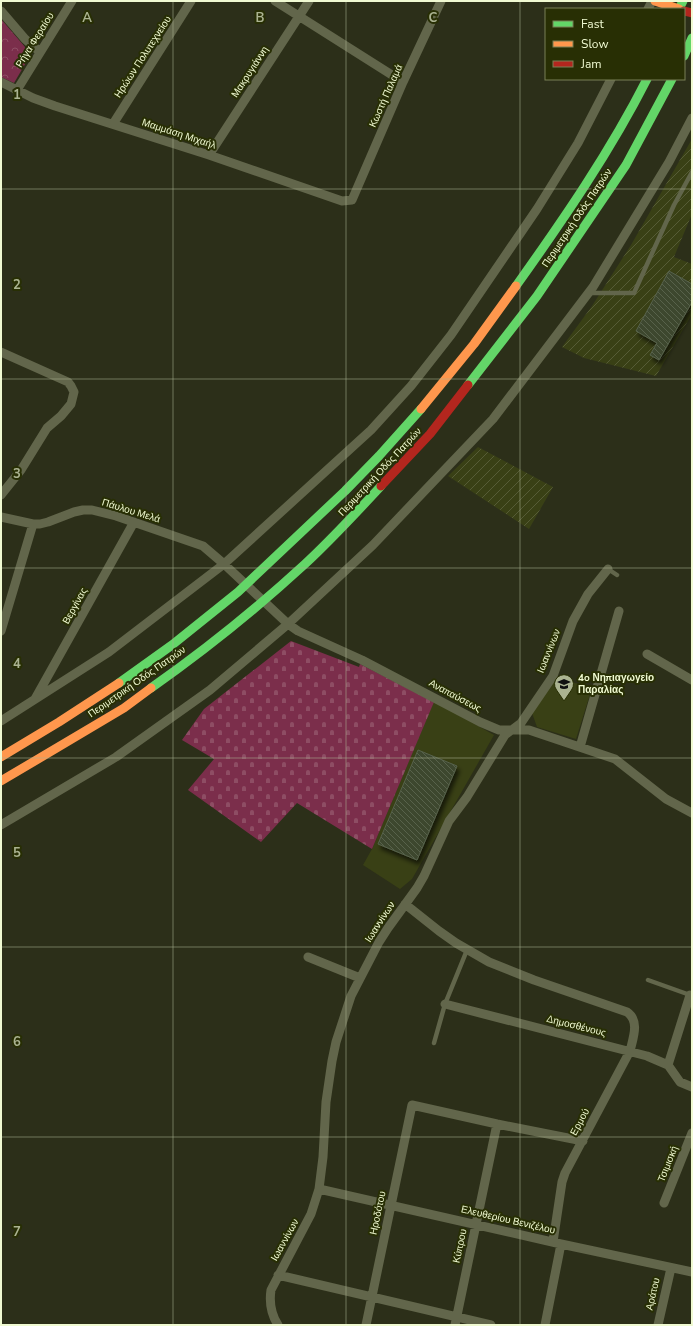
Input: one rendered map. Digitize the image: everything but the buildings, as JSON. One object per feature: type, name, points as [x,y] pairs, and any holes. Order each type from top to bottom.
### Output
[{"type":"main road","points":[[655,1],[676,8]]},
{"type":"main road","points":[[686,52],[692,38]]},
{"type":"main road","name":"Περιμετρική Οδός Πατρών","points":[[1,757],[78,710],[141,667],[225,603],[338,498],[413,420],[476,342],[558,227],[608,153],[646,80]]},
{"type":"main road","name":"Περιμετρική Οδός Πατρών","points":[[1,781],[124,708],[167,678],[247,615],[288,579],[349,521],[430,434],[537,296],[626,165],[671,80]]},
{"type":"street","name":"Ρήγα Φεραίου","points":[[17,90],[72,1]]},
{"type":"street","name":"Ηρώων Πολυτεχνείου","points":[[112,124],[191,1]]},
{"type":"street","points":[[275,1],[403,82]]},
{"type":"street","name":"Μακρυγιάννη","points":[[210,155],[309,1]]},
{"type":"street","name":"Κωστή Παλαμά","points":[[352,200],[403,82],[441,1]]},
{"type":"street","points":[[1,10],[25,39],[40,52]]},
{"type":"street","points":[[1,721],[109,652],[224,564],[371,430],[411,386],[451,335],[538,209],[578,143],[610,80]]},
{"type":"street","name":"Μαμμάση Μιχαήλ","points":[[1,82],[55,106],[210,155],[342,201],[352,200]]},
{"type":"street","points":[[1,825],[116,757],[210,690],[288,624],[373,544],[493,419],[589,293],[669,162],[692,118]]},
{"type":"street","points":[[1,352],[68,382],[73,388],[74,394],[70,404],[61,416],[47,428],[21,470],[1,495]]},
{"type":"street","name":"Πάυλου Μελά","points":[[1,517],[33,524],[48,522],[74,512],[92,510],[116,516],[203,546],[224,564]]},
{"type":"street","name":"Βεργίνας","points":[[34,700],[134,522]]},
{"type":"street","points":[[1,631],[33,524]]},
{"type":"street","name":"Αναπαύσεως","points":[[224,564],[288,624],[298,631],[362,660],[480,722],[499,730],[529,730],[615,759],[666,799],[691,812]]},
{"type":"street","name":"Ιωαννίνων","points":[[278,1325],[272,1312],[270,1298],[271,1290],[305,1228],[319,1189],[323,1157],[326,1102],[332,1061],[336,1042],[351,996],[385,933],[424,876],[449,821],[468,797],[505,735],[521,723],[553,676],[573,622],[588,594],[608,569]]},
{"type":"street","points":[[580,747],[619,611]]},
{"type":"street","points":[[646,654],[692,680]]},
{"type":"street","points":[[405,904],[438,931],[467,950]]},
{"type":"street","name":"Ερμού","points":[[467,950],[484,960],[508,970],[627,1012],[634,1020],[630,1051],[562,1182],[557,1243],[545,1325]]},
{"type":"street","points":[[308,957],[360,978]]},
{"type":"street","points":[[691,995],[668,1065],[680,1082],[692,1087]]},
{"type":"street","name":"Δημοσθένους","points":[[445,1004],[630,1051],[668,1065]]},
{"type":"street","name":"Ηροδότου","points":[[366,1325],[412,1105],[497,1124]]},
{"type":"street","points":[[497,1124],[583,1141]]},
{"type":"street","name":"Κύπρου","points":[[456,1321],[497,1124]]},
{"type":"street","name":"Τσιμισκή","points":[[664,1203],[692,1133]]},
{"type":"street","name":"Ελευθερίου Βενιζέλου","points":[[319,1189],[692,1272]]},
{"type":"street","name":"Αράτου","points":[[658,1325],[670,1268]]},
{"type":"street","points":[[278,1275],[372,1297],[456,1321],[491,1325]]},
{"type":"lane","points":[[589,293],[634,293],[674,205],[692,172]]},
{"type":"lane","points":[[608,569],[617,575]]},
{"type":"lane","points":[[434,1043],[445,1004],[467,950]]},
{"type":"lane","points":[[648,980],[691,995]]},
{"type":"shaded area","points":[[692,139],[692,214],[674,257],[692,264],[692,314],[656,376],[584,358],[562,347],[592,306],[631,245]]},
{"type":"shaded area","points":[[478,447],[553,487],[529,529],[448,476]]},
{"type":"shaded area","name":"4o Νηπιαγωγείο Παραλίας","points":[[555,677],[592,688],[576,739],[537,727],[532,713]]},
{"type":"shaded area","points":[[434,701],[494,735],[412,879],[400,889],[363,865],[372,849]]},
{"type":"green space","points":[[1,19],[31,54],[14,83],[1,77]]},
{"type":"green space","points":[[291,641],[359,667],[360,664],[434,702],[372,849],[297,803],[261,842],[188,790],[214,759],[182,740],[204,709]]},
{"type":"traffic: fast","points":[[680,8],[683,1]]},
{"type":"traffic: fast","points":[[685,54],[692,38]]},
{"type":"traffic: fast","points":[[516,286],[602,159],[646,80]]},
{"type":"traffic: fast","points":[[468,385],[537,296],[626,165],[671,80]]},
{"type":"traffic: fast","points":[[119,683],[172,645],[238,592],[345,491],[421,409]]},
{"type":"traffic: fast","points":[[151,688],[230,629],[287,581],[381,486]]},
{"type":"traffic: slow","points":[[655,1],[676,8]]},
{"type":"traffic: slow","points":[[421,409],[474,344],[516,286]]},
{"type":"traffic: slow","points":[[1,757],[119,683]]},
{"type":"traffic: slow","points":[[1,781],[124,708],[151,688]]},
{"type":"traffic: jam","points":[[685,11],[692,13]]},
{"type":"traffic: jam","points":[[381,486],[430,434],[468,385]]},
{"type":"place","name":"4o Νηπιαγωγείο Παραλίας","points":[[564,701]]}]
